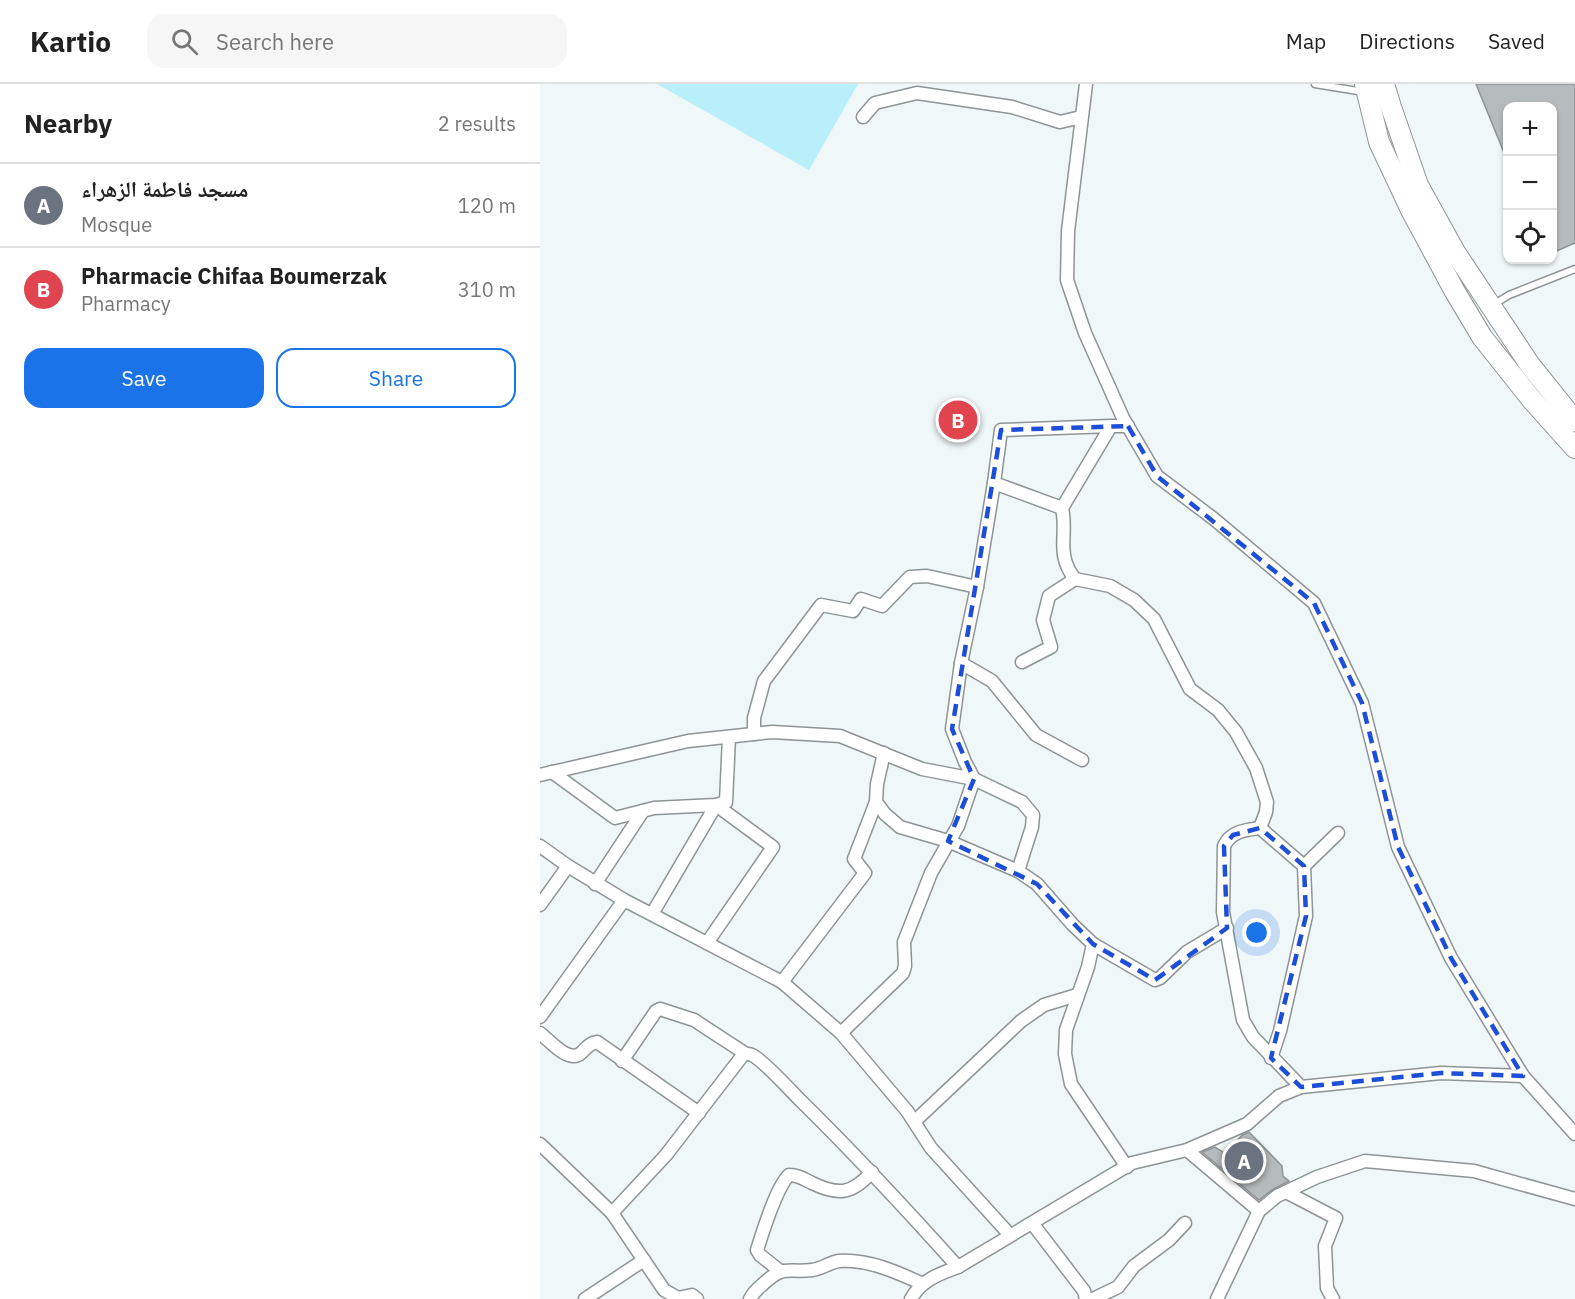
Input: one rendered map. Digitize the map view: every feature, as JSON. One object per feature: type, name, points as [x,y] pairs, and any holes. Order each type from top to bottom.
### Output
[{"type":"highway","points":[[1372,87],[1390,107],[1418,185],[1455,252],[1490,308],[1530,365],[1575,421]]},
{"type":"highway","points":[[1372,87],[1379,142],[1411,210],[1454,290],[1482,337],[1532,400],[1575,448]]},
{"type":"street","points":[[907,84],[917,93]]},
{"type":"street","points":[[1086,84],[1068,231],[1067,280],[1086,333],[1128,426],[1157,476],[1214,519],[1314,603],[1362,703],[1398,847],[1451,958],[1523,1076],[1575,1134]]},
{"type":"street","points":[[863,117],[875,103],[917,93],[1012,107],[1060,122],[1081,117]]},
{"type":"street","points":[[1111,426],[1062,508],[1065,521],[1062,540],[1066,568],[1075,579],[1110,586],[1134,600],[1154,619],[1166,638],[1190,689],[1218,710],[1236,732],[1256,768],[1267,802],[1260,828]]},
{"type":"street","points":[[841,1033],[903,973],[906,966],[904,942],[932,873],[958,826],[974,779],[952,729],[1001,430],[1128,426]]},
{"type":"street","points":[[994,483],[1062,508]]},
{"type":"street","points":[[754,734],[754,718],[764,681],[821,605],[853,611],[861,599],[882,606],[910,578],[927,576],[977,587]]},
{"type":"street","points":[[1022,662],[1052,647],[1043,620],[1049,596],[1075,579]]},
{"type":"street","points":[[961,663],[992,681],[1036,735],[1082,760]]},
{"type":"street","points":[[546,774],[688,741],[772,732],[840,736],[922,769],[974,779],[1022,802],[1033,815],[1032,826],[1018,871]]},
{"type":"street","points":[[546,774],[615,818],[654,808],[717,806],[726,802],[729,737]]},
{"type":"street","points":[[782,982],[865,873],[854,859],[876,802],[884,753]]},
{"type":"street","points":[[876,802],[885,814],[900,827],[948,841],[1018,871],[1037,884],[1073,926],[1093,944],[1155,980],[1187,952],[1227,928]]},
{"type":"street","points":[[652,914],[717,806]]},
{"type":"street","points":[[707,943],[773,847],[717,806]]},
{"type":"street","points":[[595,884],[643,811]]},
{"type":"street","points":[[1271,1058],[1280,1031],[1306,916],[1304,866],[1260,828],[1241,831],[1233,835],[1224,846],[1223,912],[1243,1020],[1253,1037],[1271,1058],[1301,1087]]},
{"type":"street","points":[[1304,866],[1338,833]]},
{"type":"street","points":[[540,846],[595,884],[782,982],[841,1033],[915,1121],[931,1148],[1010,1235]]},
{"type":"street","points":[[540,905],[568,866]]},
{"type":"street","points":[[540,1017],[624,900]]},
{"type":"street","points":[[1093,944],[1066,1030],[1065,1054],[1071,1084],[1127,1167]]},
{"type":"street","points":[[915,1121],[1021,1021],[1044,1005],[1077,995]]},
{"type":"street","points":[[622,1061],[656,1011],[660,1009],[694,1020],[746,1054],[752,1054],[872,1172],[958,1267]]},
{"type":"street","points":[[540,1033],[568,1055],[574,1057],[579,1056],[594,1041],[699,1113]]},
{"type":"street","points":[[612,1213],[666,1155],[746,1054]]},
{"type":"street","points":[[912,1299],[916,1290],[934,1275],[958,1267],[1132,1163],[1187,1150],[1246,1124],[1279,1096],[1301,1087],[1441,1073],[1523,1076]]},
{"type":"street","points":[[540,1144],[612,1213],[664,1290],[673,1298],[692,1295],[697,1299]]},
{"type":"street","points":[[1187,1150],[1258,1211]]},
{"type":"street","points":[[1217,1299],[1258,1211],[1277,1196],[1317,1177],[1365,1161],[1474,1171],[1575,1199]]},
{"type":"street","points":[[780,1271],[757,1250],[785,1179],[789,1175],[796,1175],[826,1190],[848,1191],[861,1185],[872,1172]]},
{"type":"street","points":[[1286,1192],[1336,1218],[1325,1246],[1327,1288],[1333,1299]]},
{"type":"street","points":[[1032,1223],[1084,1291],[1086,1299]]},
{"type":"street","points":[[1093,1299],[1118,1287],[1134,1266],[1169,1240],[1185,1223]]},
{"type":"street","points":[[585,1299],[644,1260]]},
{"type":"street","points":[[750,1299],[753,1293],[772,1275],[780,1271],[816,1270],[836,1262],[856,1261],[896,1272],[923,1284]]},
{"type":"lane","points":[[1315,84],[1372,87]]},
{"type":"lane","points":[[1490,308],[1509,295],[1575,269]]},
{"type":"highlighted area","points":[[1128,426],[1157,476],[1314,603],[1362,703],[1398,847],[1451,958],[1523,1076],[1441,1073],[1301,1087],[1271,1058],[1306,916],[1304,866],[1260,828],[1233,835],[1224,846],[1227,928],[1155,980],[1093,944],[1037,884],[948,841],[974,779],[952,729],[1001,430]]},
{"type":"shaded area","points":[[657,84],[858,84],[809,170]]},
{"type":"building","points":[[1476,84],[1575,84],[1575,243],[1557,251],[1557,102],[1503,102],[1503,150]]},
{"type":"building","points":[[1249,1132],[1282,1166],[1283,1176],[1289,1181],[1259,1200],[1202,1152],[1215,1147],[1229,1156],[1235,1143],[1242,1135]]},
{"type":"place","name":"Pharmacie Chifaa Boumerzak","points":[[958,420]]},
{"type":"place","name":"مسجد فاطمة الزهراء","points":[[1244,1161]]}]
